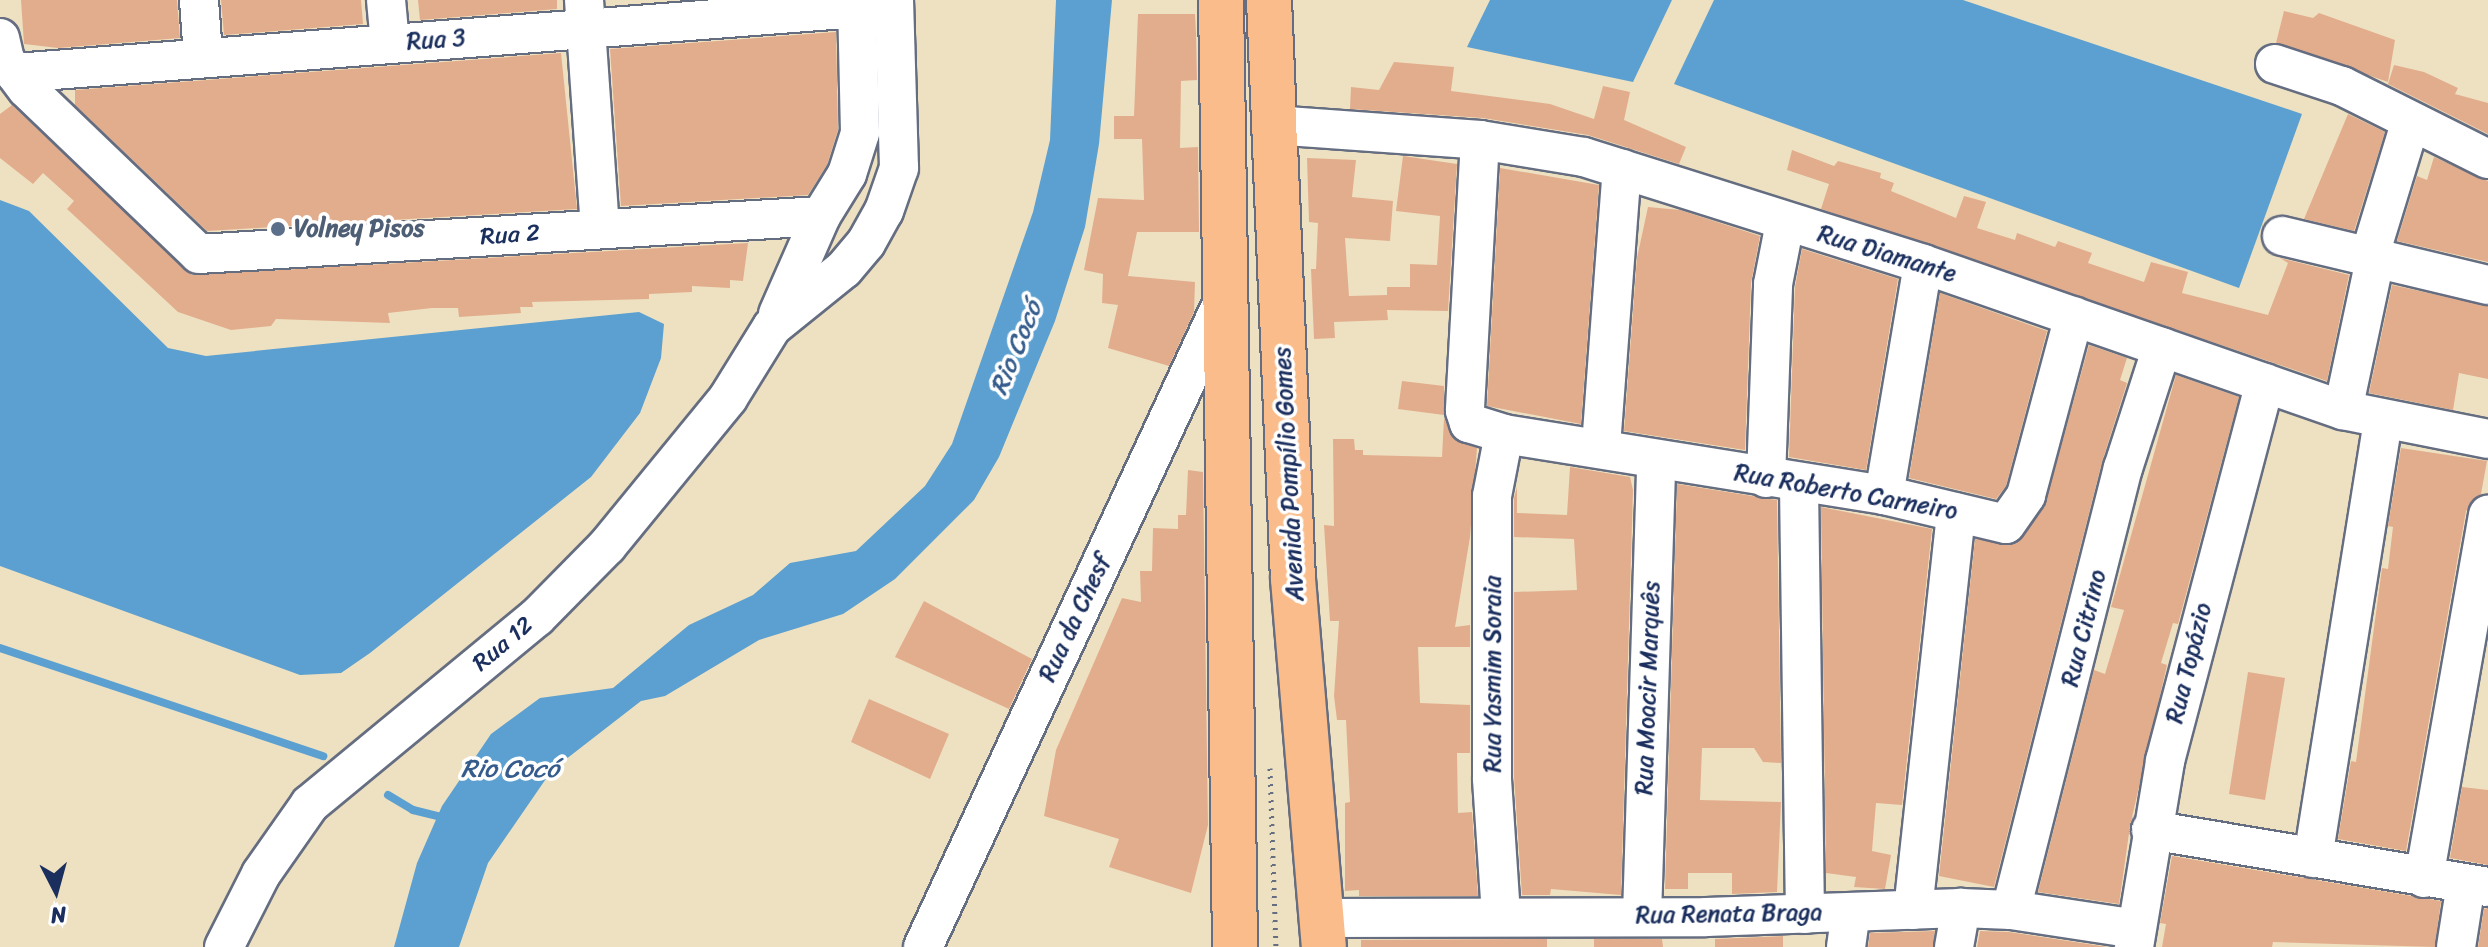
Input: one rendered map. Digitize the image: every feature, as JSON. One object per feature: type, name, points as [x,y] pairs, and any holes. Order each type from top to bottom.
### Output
[{"type":"main road","points":[[1221,0],[1229,289],[1235,947]]},
{"type":"main road","name":"Avenida Pompílio Gomes","points":[[1269,0],[1293,579],[1322,932]]},
{"type":"street","points":[[199,0],[203,56]]},
{"type":"street","points":[[386,0],[390,43]]},
{"type":"street","name":"Rua 3","points":[[14,89],[203,56],[390,43],[585,15],[869,3]]},
{"type":"street","name":"Rua 12","points":[[224,947],[261,874],[310,804],[537,617],[607,546],[728,398],[772,327],[821,216],[847,174],[860,133],[869,3]]},
{"type":"street","name":"Rua 12","points":[[772,327],[844,269],[866,243],[890,195],[901,138],[869,3]]},
{"type":"street","points":[[585,15],[600,228]]},
{"type":"street","points":[[0,38],[14,89]]},
{"type":"street","points":[[2275,64],[2342,86],[2410,124],[2488,159]]},
{"type":"street","name":"Rua 2","points":[[14,89],[199,254],[821,216]]},
{"type":"street","points":[[2343,410],[2372,258],[2410,124]]},
{"type":"street","name":"Rua Diamante","points":[[1273,125],[1480,140],[1584,157],[1785,223],[1923,264],[2343,410],[2383,421],[2488,439]]},
{"type":"street","name":"Rua Yasmim Soraia","points":[[1480,140],[1464,399],[1487,429],[1492,496],[1492,778],[1501,915]]},
{"type":"street","points":[[1601,446],[1622,169]]},
{"type":"street","points":[[1785,223],[1773,284],[1805,914]]},
{"type":"street","points":[[2282,236],[2488,285]]},
{"type":"street","points":[[1884,495],[1923,264]]},
{"type":"street","name":"Rua da Chesf","points":[[923,947],[1229,289]]},
{"type":"street","name":"Rua Roberto Carneiro","points":[[1487,429],[1601,446],[1656,460],[1782,482],[1884,495],[2006,524],[2022,506],[2074,316]]},
{"type":"street","name":"Rua Citrino","points":[[2011,910],[2123,468],[2162,347]]},
{"type":"street","name":"Rua Topázio","points":[[2135,938],[2151,830],[2188,668],[2265,383]]},
{"type":"street","points":[[2313,858],[2383,421]]},
{"type":"street","name":"Rua Moacir Marquês","points":[[1642,916],[1656,460]]},
{"type":"street","points":[[1913,910],[1956,512]]},
{"type":"street","points":[[2424,878],[2488,515]]},
{"type":"street","points":[[2151,830],[2477,886],[2456,947]]},
{"type":"street","points":[[1954,947],[1961,908]]},
{"type":"street","name":"Rua Renata Braga","points":[[1322,932],[1501,915],[1642,916],[1703,932],[1805,914],[1848,929],[1913,910],[1961,908],[2011,910],[2135,938]]},
{"type":"water","name":"Rio Cocó","points":[[1056,0],[1112,0],[1099,144],[1085,227],[1055,321],[999,457],[974,500],[895,579],[843,614],[759,640],[665,696],[641,701],[552,770],[488,863],[459,947],[394,947],[417,863],[442,806],[491,734],[540,698],[613,688],[689,625],[753,595],[790,563],[856,551],[925,486],[952,444],[1033,212],[1050,140]]},
{"type":"water","points":[[1490,0],[1672,0],[1633,82],[1467,47]]},
{"type":"water","points":[[1714,0],[1963,0],[2302,114],[2239,288],[1674,84]]},
{"type":"water","points":[[0,200],[29,211],[168,348],[206,356],[639,312],[664,324],[661,358],[640,413],[591,477],[341,673],[300,675],[0,566]]},
{"type":"building","points":[[21,0],[177,0],[180,38],[58,48],[24,44]]},
{"type":"building","points":[[221,0],[361,0],[363,24],[224,35]]},
{"type":"building","points":[[418,0],[557,0],[557,9],[420,20]]},
{"type":"building","points":[[2284,11],[2313,18],[2319,13],[2395,40],[2388,82],[2276,43]]},
{"type":"building","points":[[1138,14],[1195,14],[1197,80],[1181,81],[1180,148],[1198,147],[1199,232],[1137,232],[1128,276],[1195,282],[1194,312],[1169,366],[1108,348],[1118,305],[1102,303],[1103,274],[1084,270],[1098,198],[1144,200],[1142,139],[1114,139],[1114,116],[1134,116]]},
{"type":"building","points":[[836,32],[838,130],[827,165],[808,195],[621,206],[610,49]]},
{"type":"building","points":[[561,53],[577,209],[207,231],[75,105],[75,90]]},
{"type":"building","points":[[1394,62],[1454,67],[1451,91],[1550,104],[1594,119],[1603,86],[1630,92],[1624,120],[1686,147],[1679,164],[1588,135],[1483,118],[1350,109],[1351,87],[1379,90]]},
{"type":"building","points":[[2394,65],[2424,72],[2458,88],[2455,94],[2488,103],[2488,134],[2388,84]]},
{"type":"building","points":[[12,105],[192,275],[748,243],[743,281],[730,280],[730,288],[692,286],[692,292],[649,294],[649,299],[532,302],[533,307],[520,307],[521,313],[459,317],[458,308],[432,308],[388,313],[390,323],[276,319],[271,326],[231,330],[178,312],[67,209],[74,201],[43,173],[33,184],[0,158],[0,114]]},
{"type":"building","points":[[2348,114],[2385,132],[2354,231],[2304,219]]},
{"type":"building","points":[[1792,150],[1834,166],[1838,161],[1881,173],[1880,178],[1894,183],[1891,191],[1956,218],[1964,196],[1986,202],[1977,228],[2015,240],[2017,233],[2055,247],[2058,241],[2092,253],[2088,263],[2144,282],[2151,262],[2188,272],[2182,293],[2268,315],[2288,263],[2280,258],[2349,275],[2327,381],[1821,209],[1829,184],[1787,170]]},
{"type":"building","points":[[1403,156],[1457,164],[1448,311],[1387,310],[1388,320],[1334,322],[1335,338],[1314,339],[1311,269],[1316,269],[1318,223],[1309,222],[1307,158],[1356,160],[1352,197],[1393,201],[1390,241],[1345,238],[1349,296],[1387,295],[1387,287],[1410,287],[1410,264],[1437,265],[1440,216],[1396,211]]},
{"type":"building","points":[[2434,157],[2488,181],[2488,262],[2397,241],[2417,176],[2427,180]]},
{"type":"building","points":[[1500,168],[1599,185],[1581,424],[1487,406]]},
{"type":"building","points":[[1648,207],[1680,210],[1760,236],[1751,283],[1745,450],[1624,431],[1637,258]]},
{"type":"building","points":[[1802,249],[1898,279],[1866,470],[1789,457],[1795,287]]},
{"type":"building","points":[[2392,285],[2488,306],[2488,379],[2459,373],[2453,410],[2369,393]]},
{"type":"building","points":[[1940,293],[2047,331],[2006,486],[1996,499],[1909,478]]},
{"type":"building","points":[[2089,345],[2127,358],[2120,380],[2127,383],[2102,462],[1994,887],[1939,876],[1975,539],[2015,544],[2044,508]]},
{"type":"building","points":[[2176,375],[2239,397],[2178,624],[2173,623],[2161,663],[2167,665],[2130,826],[2119,904],[2038,892],[2094,670],[2105,674],[2124,610],[2111,607]]},
{"type":"building","points":[[1402,381],[1444,386],[1444,415],[1398,409]]},
{"type":"building","points":[[1444,418],[1454,439],[1477,448],[1470,537],[1455,627],[1470,625],[1470,647],[1418,647],[1420,703],[1470,705],[1470,753],[1457,753],[1458,813],[1472,812],[1478,896],[1359,896],[1359,890],[1345,891],[1345,803],[1350,802],[1346,720],[1337,720],[1334,696],[1339,621],[1330,621],[1324,525],[1334,526],[1333,439],[1354,439],[1355,450],[1363,450],[1363,455],[1442,457]]},
{"type":"building","points":[[2401,448],[2487,461],[2481,494],[2466,511],[2406,851],[2338,839],[2351,761],[2356,762],[2382,568],[2388,569],[2393,527],[2388,526]]},
{"type":"building","points":[[1570,467],[1630,477],[1633,490],[1621,895],[1551,889],[1550,895],[1522,895],[1514,777],[1514,592],[1577,590],[1574,539],[1514,537],[1514,498],[1517,487],[1517,513],[1567,515]]},
{"type":"building","points":[[1188,470],[1203,472],[1208,825],[1191,893],[1109,867],[1119,839],[1044,816],[1056,750],[1122,598],[1141,602],[1140,571],[1152,571],[1153,528],[1178,529],[1178,515],[1186,515]]},
{"type":"building","points":[[1677,484],[1777,500],[1781,763],[1763,762],[1754,748],[1702,748],[1700,800],[1781,802],[1777,892],[1732,894],[1732,873],[1688,873],[1688,889],[1665,889]]},
{"type":"building","points":[[1821,507],[1932,529],[1902,805],[1876,803],[1872,851],[1891,855],[1885,889],[1854,887],[1856,877],[1826,873]]},
{"type":"building","points":[[924,601],[1032,659],[1009,709],[895,657]]},
{"type":"building","points":[[2248,672],[2285,678],[2265,800],[2229,794]]},
{"type":"building","points":[[869,699],[949,734],[930,779],[851,742]]},
{"type":"building","points":[[2462,787],[2488,790],[2488,865],[2450,858]]},
{"type":"building","points":[[2172,856],[2441,901],[2435,947],[2273,942],[2272,947],[2162,947],[2166,924],[2160,923]]},
{"type":"building","points":[[2488,908],[2488,947],[2478,947],[2484,909]]},
{"type":"building","points":[[1935,931],[1933,947],[1868,947],[1870,933]]},
{"type":"building","points":[[1980,931],[2009,932],[2108,947],[1977,947]]},
{"type":"building","points":[[1783,936],[1783,947],[1715,947],[1715,939]]},
{"type":"building","points":[[1547,939],[1547,947],[1361,947],[1361,940]]},
{"type":"building","points":[[1594,939],[1662,939],[1663,947],[1594,947]]},
{"type":"waterway","points":[[0,648],[323,756]]},
{"type":"waterway","points":[[388,795],[413,810],[446,818]]},
{"type":"place","name":"Volney Pisos","points":[[278,229]]}]
